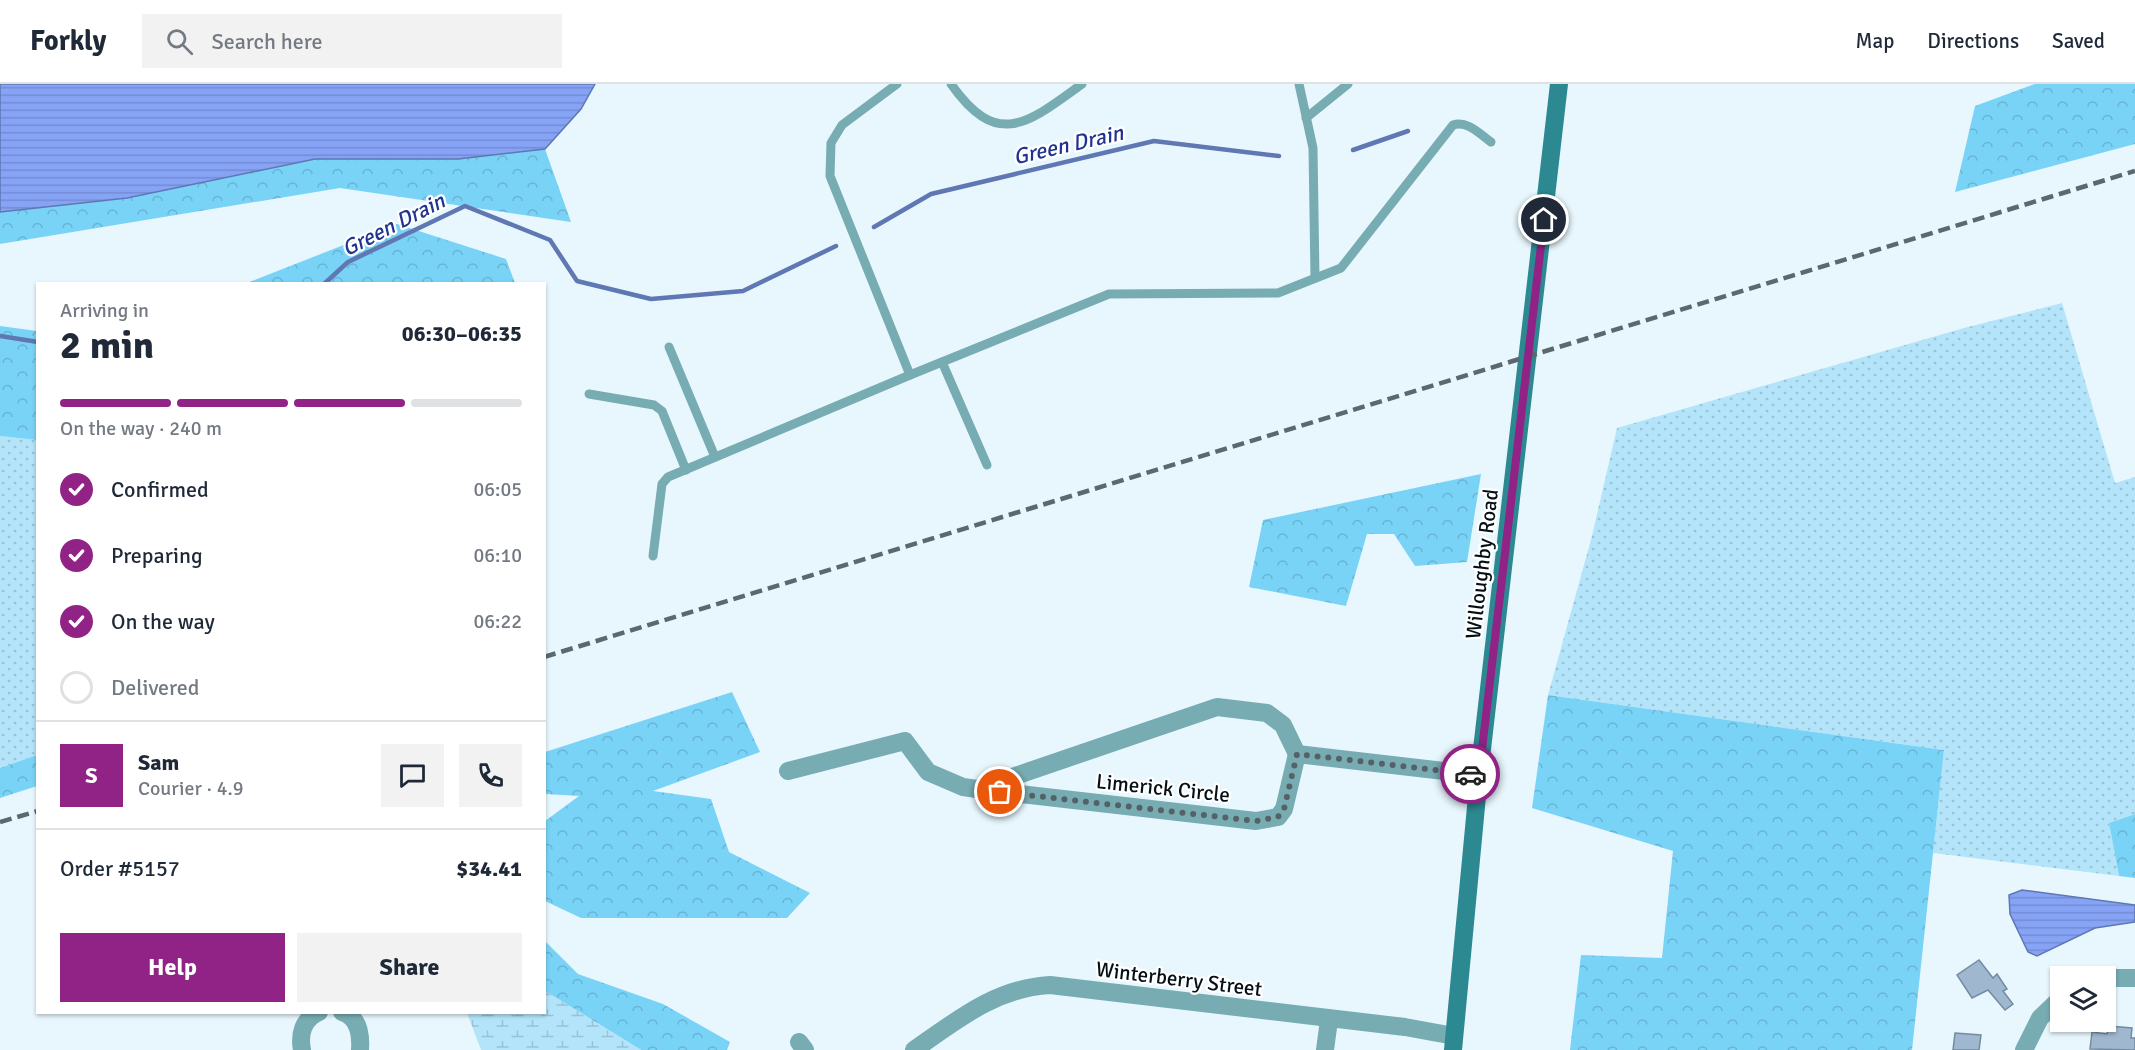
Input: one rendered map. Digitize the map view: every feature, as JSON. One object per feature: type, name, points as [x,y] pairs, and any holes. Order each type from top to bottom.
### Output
[{"type":"street","name":"Willoughby Road","points":[[1454,1043],[1479,775],[1559,84]]},
{"type":"street","name":"Limerick Circle","points":[[788,771],[905,741],[928,772],[963,787],[977,789],[1268,820],[1278,817],[1284,809],[1297,754],[1283,725],[1267,713],[1217,707],[977,789]]},
{"type":"street","points":[[1297,754],[1479,775]]},
{"type":"street","points":[[2116,978],[2135,978]]},
{"type":"street","name":"Winterberry Street","points":[[914,1050],[980,1004],[1025,987],[1050,986],[1329,1020],[1406,1027],[1454,1043]]},
{"type":"street","points":[[2025,1050],[2040,1018],[2050,1008]]},
{"type":"street","points":[[302,1050],[301,1032],[306,1022],[316,1014]]},
{"type":"street","points":[[345,1014],[356,1023],[361,1036],[360,1050]]},
{"type":"street","points":[[1325,1050],[1329,1020]]},
{"type":"lane","points":[[897,84],[842,125],[831,143],[830,176],[910,375]]},
{"type":"lane","points":[[951,84],[982,119],[1006,126],[1017,125],[1046,110],[1082,84]]},
{"type":"lane","points":[[1299,84],[1313,148],[1315,278]]},
{"type":"lane","points":[[1306,118],[1348,84]]},
{"type":"lane","points":[[653,556],[662,484],[668,477],[1108,294],[1278,293],[1341,268],[1453,125],[1460,122],[1467,125],[1491,142]]},
{"type":"lane","points":[[669,347],[715,457]]},
{"type":"lane","points":[[942,362],[987,465]]},
{"type":"lane","points":[[589,394],[654,405],[662,411],[686,470]]},
{"type":"green space","points":[[2035,84],[2135,84],[2135,144],[1955,192],[1975,106]]},
{"type":"green space","points":[[545,149],[571,222],[340,188],[0,244],[0,212],[127,198],[315,159],[458,159]]},
{"type":"green space","points":[[397,224],[506,259],[515,282],[250,282]]},
{"type":"green space","points":[[2062,303],[2115,483],[2135,477],[2135,814],[2109,823],[2119,876],[1933,853],[1944,750],[1548,695],[1592,536],[1617,428],[1964,328]]},
{"type":"green space","points":[[0,326],[36,331],[36,440],[0,436]]},
{"type":"green space","points":[[0,436],[36,440],[36,755],[0,768]]},
{"type":"green space","points":[[1481,474],[1467,562],[1415,566],[1394,534],[1367,534],[1346,606],[1249,587],[1263,520]]},
{"type":"green space","points":[[732,692],[760,752],[653,791],[711,799],[729,852],[810,893],[787,918],[581,918],[546,901],[546,820],[579,796],[546,794],[546,752]]},
{"type":"green space","points":[[1548,695],[1944,750],[1912,1050],[1570,1050],[1581,955],[1662,958],[1673,851],[1532,808]]},
{"type":"green space","points":[[36,755],[36,786],[0,798],[0,768]]},
{"type":"green space","points":[[2135,814],[2135,878],[2119,876],[2109,823]]},
{"type":"green space","points":[[546,942],[578,974],[663,1004],[730,1042],[727,1050],[641,1050],[546,992]]},
{"type":"green space","points":[[546,992],[641,1050],[481,1050],[467,1014],[546,1014]]},
{"type":"shaded area","points":[[0,84],[595,84],[581,109],[545,149],[458,159],[315,159],[127,198],[0,212]]},
{"type":"shaded area","points":[[2022,890],[2135,905],[2135,922],[2095,928],[2037,956],[2028,952],[2010,914],[2009,895]]},
{"type":"building","points":[[1979,960],[1993,978],[1997,974],[2007,989],[2003,991],[2013,1004],[2005,1010],[1988,990],[1972,998],[1957,975]]},
{"type":"building","points":[[2116,1027],[2132,1028],[2131,1038],[2135,1038],[2135,1050],[2090,1049],[2092,1032],[2107,1034],[2108,1032],[2116,1032]]},
{"type":"building","points":[[1955,1033],[1981,1035],[1979,1050],[1953,1050]]},
{"type":"waterway","name":"Green Drain","points":[[1353,150],[1408,131]]},
{"type":"waterway","name":"Green Drain","points":[[874,227],[931,194],[1154,141],[1279,156]]},
{"type":"waterway","name":"Green Drain","points":[[326,282],[348,262],[465,206],[550,240],[577,281],[651,299],[743,291],[836,246]]},
{"type":"waterway","name":"Green Drain","points":[[0,336],[36,342]]},
{"type":"railway","points":[[546,656],[2135,171]]},
{"type":"railway","points":[[0,822],[36,812]]},
{"type":"way so far","points":[[1000,792],[1256,821],[1278,817],[1284,809],[1297,754],[1470,774]]},
{"type":"route","points":[[1470,774],[1479,775],[1544,220]]}]
